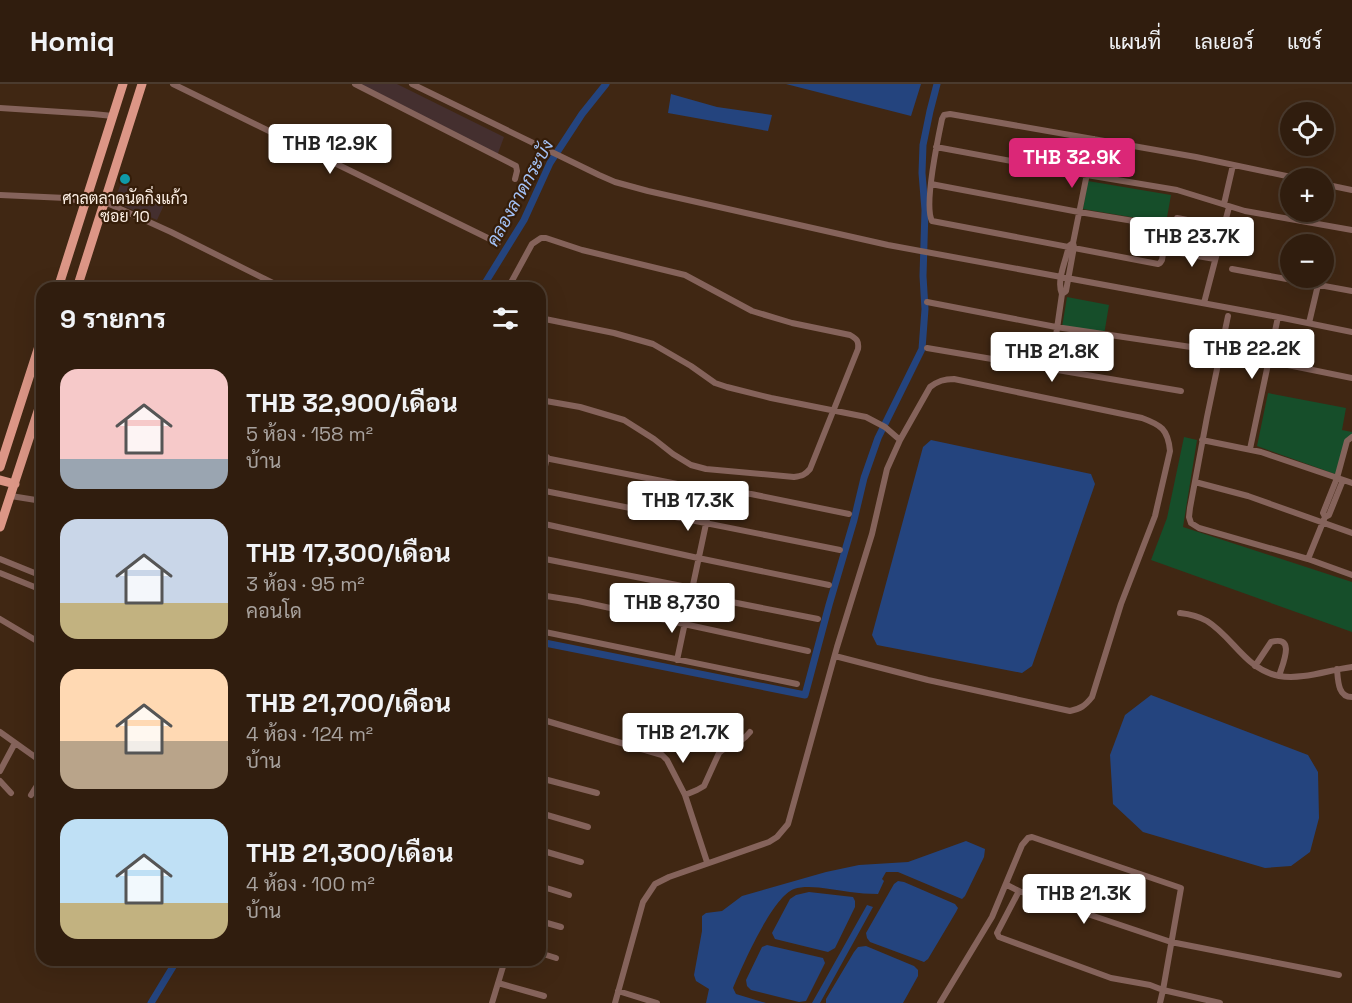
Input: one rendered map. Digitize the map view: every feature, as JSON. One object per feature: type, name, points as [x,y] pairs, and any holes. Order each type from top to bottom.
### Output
[{"type":"main road","points":[[60,282],[123,84]]},
{"type":"main road","points":[[79,282],[142,84]]},
{"type":"main road","points":[[0,467],[36,356]]},
{"type":"main road","points":[[0,527],[36,418]]},
{"type":"main road","points":[[0,480],[15,484]]},
{"type":"street","points":[[173,84],[498,243]]},
{"type":"street","points":[[355,84],[516,166],[515,179]]},
{"type":"street","points":[[412,84],[615,182],[648,191],[888,245],[1352,332]]},
{"type":"street","points":[[0,108],[113,116]]},
{"type":"street","points":[[931,184],[1079,212],[1164,225],[1167,230],[1162,260],[1158,264],[932,221],[929,216],[931,184],[936,147],[944,115],[950,114],[1196,157],[1280,175]]},
{"type":"street","points":[[1052,370],[1062,294],[1060,290],[1065,278],[1094,139]]},
{"type":"street","points":[[936,147],[1178,190],[1258,213],[1352,230]]},
{"type":"street","points":[[1204,303],[1223,227],[1233,165]]},
{"type":"street","points":[[1334,186],[1352,190]]},
{"type":"street","points":[[0,195],[66,198],[86,202]]},
{"type":"street","points":[[105,202],[271,282]]},
{"type":"street","points":[[1177,218],[1223,227]]},
{"type":"street","points":[[511,282],[532,244],[541,238],[546,238],[582,250],[685,275],[752,311],[792,323],[850,335],[858,343],[858,349],[834,411],[810,469],[805,475],[794,477],[706,469],[691,465],[624,420],[546,400]]},
{"type":"street","points":[[1174,252],[1215,259]]},
{"type":"street","points":[[1232,269],[1280,278]]},
{"type":"street","points":[[1309,323],[1317,288]]},
{"type":"street","points":[[1334,288],[1352,291]]},
{"type":"street","points":[[927,302],[1056,327],[1191,347]]},
{"type":"street","points":[[1228,316],[1202,440],[1189,517],[1191,523],[1194,526],[1308,559],[1352,575]]},
{"type":"street","points":[[1250,449],[1278,317]]},
{"type":"street","points":[[546,319],[614,333],[653,344],[715,383],[855,414],[885,427],[900,440]]},
{"type":"street","points":[[927,348],[1181,391]]},
{"type":"street","points":[[1268,361],[1352,378]]},
{"type":"street","points":[[615,1003],[643,902],[655,884],[707,862],[769,842],[777,837],[788,824],[835,656],[872,534],[887,469],[900,440],[930,387],[945,379],[954,379],[1148,420],[1162,426],[1169,440],[1170,451],[1155,516],[1121,604],[1092,697],[1086,705],[1078,710],[1070,711],[928,680],[835,656]]},
{"type":"street","points":[[1308,559],[1323,520],[1323,513],[1340,479],[1347,441],[1352,436]]},
{"type":"street","points":[[1202,440],[1250,449],[1352,483]]},
{"type":"street","points":[[546,458],[713,491],[751,494],[849,514]]},
{"type":"street","points":[[1195,482],[1323,520],[1352,533]]},
{"type":"street","points":[[546,491],[840,550]]},
{"type":"street","points":[[677,660],[713,491]]},
{"type":"street","points":[[11,496],[36,500]]},
{"type":"street","points":[[546,524],[829,585]]},
{"type":"street","points":[[0,559],[36,574]]},
{"type":"street","points":[[546,559],[818,619]]},
{"type":"street","points":[[0,573],[36,588]]},
{"type":"street","points":[[546,596],[808,651]]},
{"type":"street","points":[[1180,613],[1193,615],[1209,622],[1248,661],[1265,672],[1297,677],[1352,667]]},
{"type":"street","points":[[0,620],[36,641]]},
{"type":"street","points":[[546,632],[797,684]]},
{"type":"street","points":[[1255,666],[1269,644],[1274,640],[1281,641],[1285,644],[1286,650],[1279,676]]},
{"type":"street","points":[[1337,669],[1342,693],[1348,698],[1352,697]]},
{"type":"street","points":[[546,721],[662,755],[667,760],[685,795],[707,862]]},
{"type":"street","points":[[0,732],[36,758]]},
{"type":"street","points":[[685,795],[704,786],[719,753],[741,741],[750,732]]},
{"type":"street","points":[[0,771],[15,743]]},
{"type":"street","points":[[546,780],[597,793]]},
{"type":"street","points":[[0,781],[11,793]]},
{"type":"street","points":[[31,795],[36,787]]},
{"type":"street","points":[[546,815],[588,827]]},
{"type":"street","points":[[940,1003],[992,917],[1022,845],[1032,837],[1181,888],[1160,1003]]},
{"type":"street","points":[[546,852],[581,862]]},
{"type":"street","points":[[1006,885],[1171,942],[1339,975]]},
{"type":"street","points":[[546,888],[569,895]]},
{"type":"street","points":[[1019,891],[997,933],[999,937],[1111,978],[1150,985],[1220,1003]]},
{"type":"street","points":[[546,923],[561,927]]},
{"type":"street","points":[[546,955],[556,958]]},
{"type":"street","points":[[492,1003],[503,966]]},
{"type":"street","points":[[498,983],[544,996]]},
{"type":"street","points":[[618,991],[657,1003]]},
{"type":"shaded area","points":[[356,84],[397,84],[504,137],[497,156]]},
{"type":"shaded area","points":[[121,183],[165,203],[157,220],[114,202]]},
{"type":"green space","points":[[1088,181],[1171,195],[1166,223],[1083,209]]},
{"type":"green space","points":[[1067,297],[1109,305],[1104,335],[1062,327]]},
{"type":"green space","points":[[1268,393],[1346,408],[1342,430],[1352,432],[1352,434],[1344,446],[1338,473],[1335,474],[1257,446]]},
{"type":"green space","points":[[1184,437],[1197,440],[1183,527],[1352,582],[1352,632],[1151,560],[1167,518]]},
{"type":"water","points":[[786,84],[921,84],[911,116]]},
{"type":"water","points":[[671,94],[717,107],[772,115],[768,131],[668,113]]},
{"type":"water","points":[[931,440],[1091,474],[1095,484],[1032,666],[1022,673],[877,645],[872,635],[923,447]]},
{"type":"water","points":[[1151,695],[1308,755],[1318,772],[1319,818],[1310,852],[1291,866],[1265,868],[1143,832],[1113,804],[1110,755],[1125,715]]},
{"type":"water","points":[[966,841],[985,849],[984,857],[962,899],[898,872],[886,872],[878,894],[814,887],[794,889],[785,895],[767,918],[733,988],[736,994],[766,1003],[706,1003],[709,989],[696,981],[694,975],[702,931],[702,916],[706,913],[722,911],[742,896],[826,872],[859,865],[908,862]]},
{"type":"water","points":[[898,881],[955,904],[958,908],[924,962],[870,942],[867,938],[866,933],[894,884]]},
{"type":"water","points":[[809,892],[853,897],[855,901],[855,907],[835,948],[828,952],[775,939],[772,933],[790,899]]},
{"type":"water","points":[[867,905],[873,907],[820,1003],[812,1003]]},
{"type":"water","points":[[767,945],[823,958],[825,963],[806,1001],[799,1002],[751,990],[747,986],[746,980],[762,947]]},
{"type":"water","points":[[866,946],[914,966],[918,970],[918,976],[903,1003],[826,1003],[826,999],[854,952],[858,947]]},
{"type":"waterway","name":"คลองลาดกระบัง","points":[[486,282],[524,220],[550,163],[582,114],[606,84]]},
{"type":"waterway","points":[[546,643],[805,695],[864,478],[878,438],[922,349],[925,309],[923,145],[937,84]]},
{"type":"waterway","name":"คลองลาดกระบัง","points":[[151,1003],[173,966]]},
{"type":"place","name":"ศาลตลาดนัดกิ่งแก้ว ซอย 10","points":[[125,179]]}]
